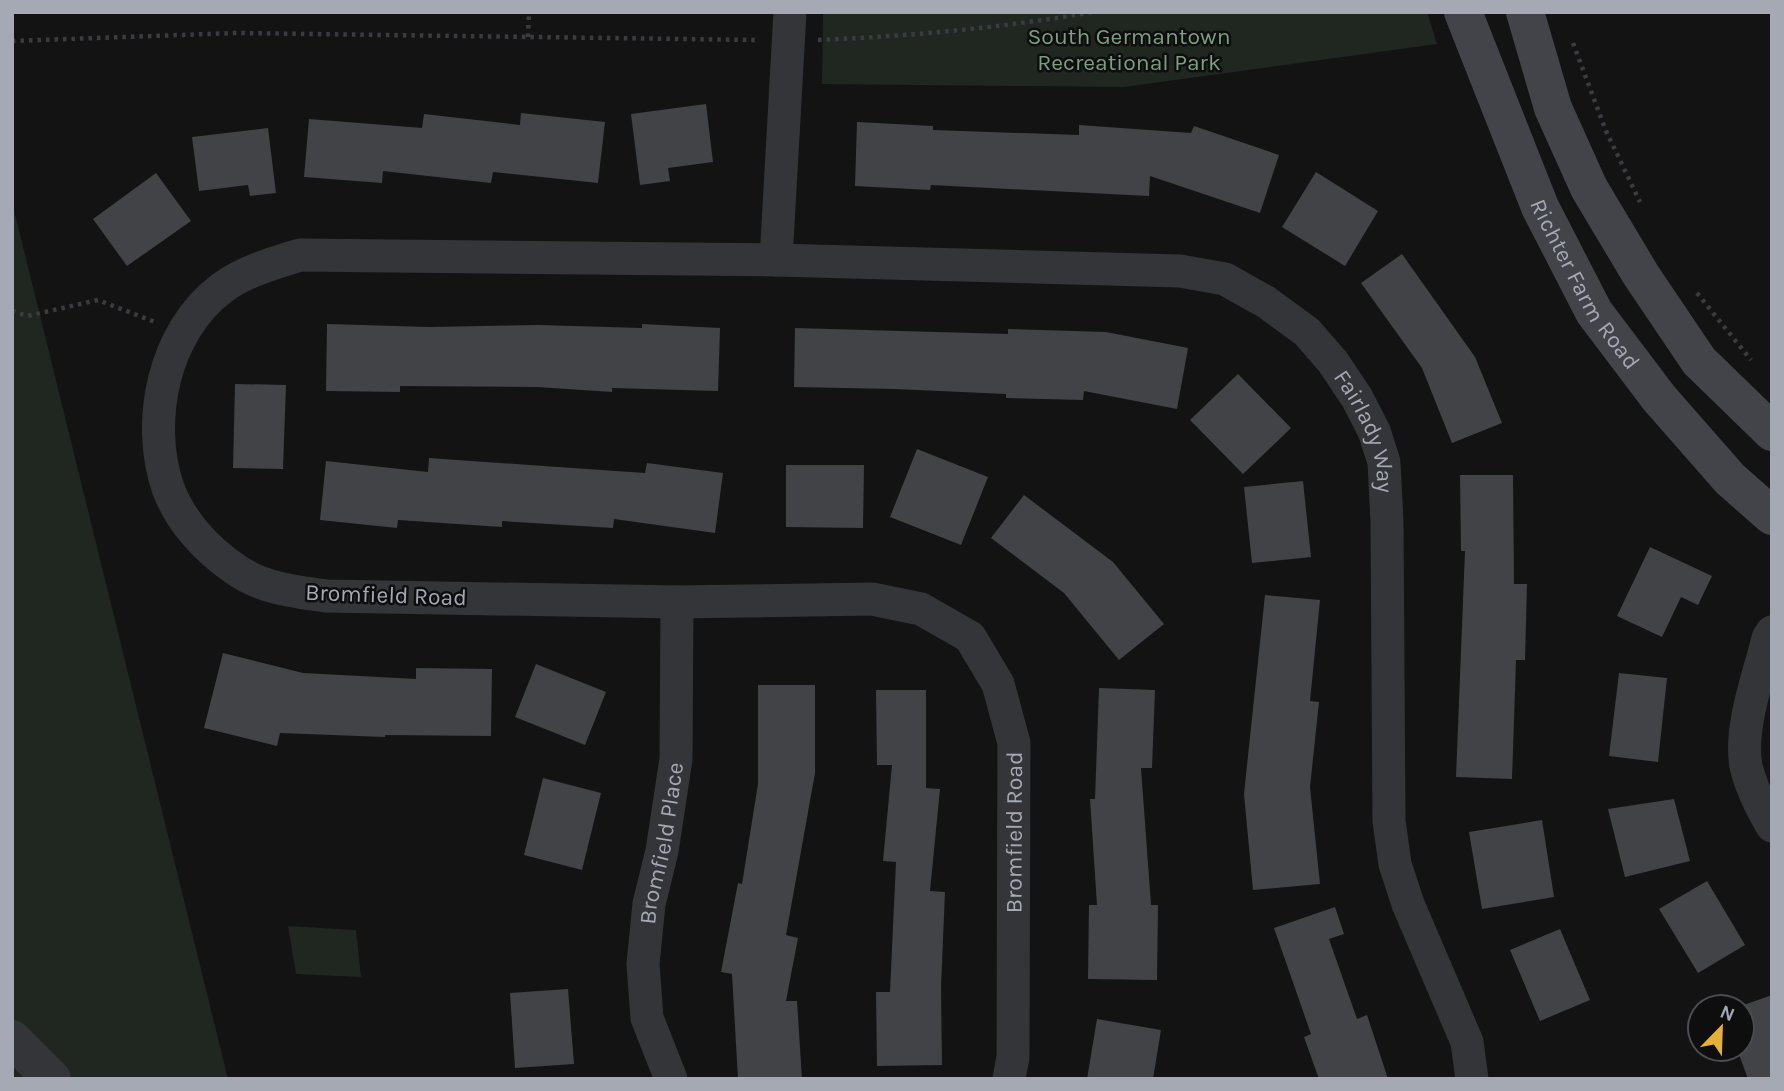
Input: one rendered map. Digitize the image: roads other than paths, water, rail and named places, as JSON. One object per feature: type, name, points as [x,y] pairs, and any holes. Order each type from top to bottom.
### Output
[{"type":"main road","name":"Richter Farm Road","points":[[1463,12],[1540,207],[1594,312],[1659,398],[1721,469],[1772,516]]},
{"type":"main road","points":[[1525,12],[1553,108],[1589,188],[1641,275],[1699,362],[1772,432]]},
{"type":"street","points":[[776,260],[790,27]]},
{"type":"street","name":"Bromfield Road","points":[[776,260],[300,255],[260,268],[223,287],[200,309],[183,333],[167,369],[159,406],[160,447],[168,487],[183,518],[204,545],[236,571],[280,590],[326,596],[677,602],[872,599],[921,608],[970,637],[998,684],[1014,743],[1013,1057],[1009,1079]]},
{"type":"street","name":"Fairlady Way","points":[[776,260],[1180,271],[1225,279],[1266,302],[1307,332],[1324,352],[1357,398],[1374,431],[1384,462],[1388,550],[1389,821],[1395,864],[1408,904],[1467,1042],[1472,1079]]},
{"type":"street","name":"Bromfield Place","points":[[671,1079],[647,1018],[643,964],[649,904],[662,851],[676,759],[677,602]]},
{"type":"street","points":[[1772,632],[1768,638],[1746,728],[1746,764],[1757,800],[1772,825]]},
{"type":"street","points":[[12,1039],[52,1079]]},
{"type":"park label","name":"South Germantown Recreational Park","points":[[1129,49]]}]
